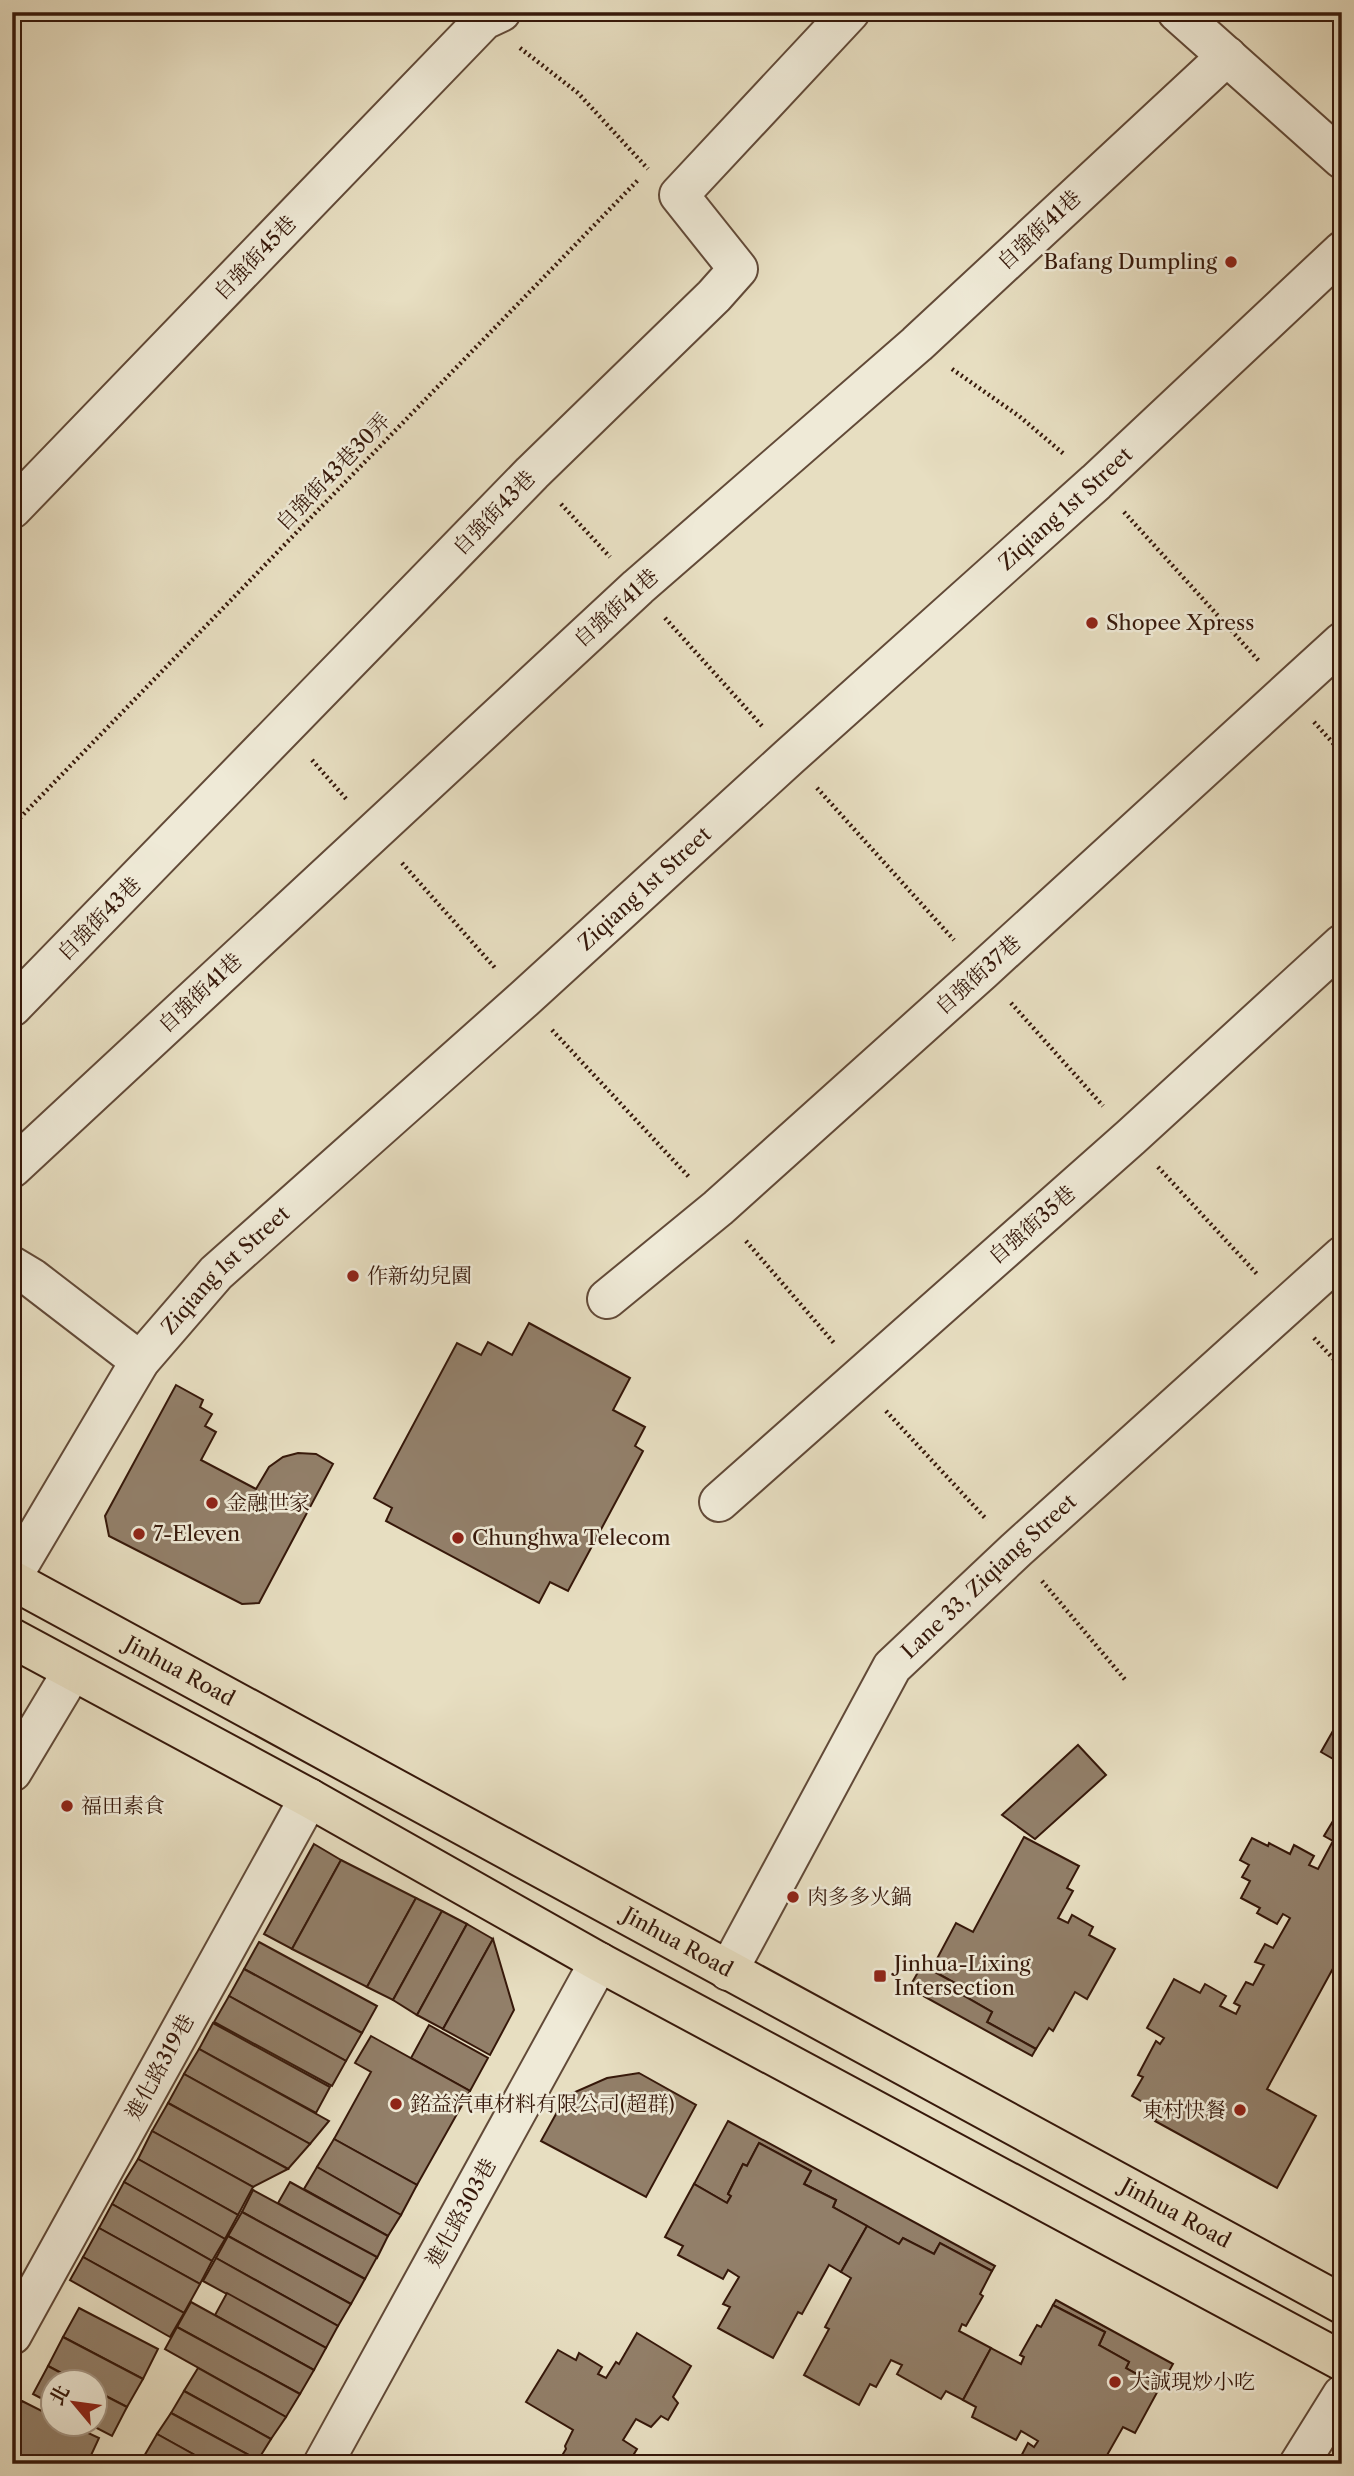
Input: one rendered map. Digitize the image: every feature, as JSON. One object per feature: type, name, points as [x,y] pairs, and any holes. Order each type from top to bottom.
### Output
[{"type":"main road","name":"Jinhua Road","points":[[12,1578],[1342,2304]]},
{"type":"main road","points":[[12,1638],[309,1798],[599,1962],[1342,2361]]},
{"type":"street","name":"自強街43巷","points":[[12,1007],[276,739],[532,473],[714,296],[738,269],[679,195],[850,12]]},
{"type":"street","name":"自強街45巷","points":[[12,509],[487,15]]},
{"type":"street","points":[[1188,16],[1227,56],[1342,159]]},
{"type":"street","name":"自強街41巷","points":[[12,1168],[638,587],[917,344],[1227,56]]},
{"type":"street","name":"Ziqiang 1st Street","points":[[12,1578],[140,1361],[216,1273],[524,999],[1096,482],[1342,251]]},
{"type":"street","name":"自強街37巷","points":[[607,1299],[718,1208],[1342,642]]},
{"type":"street","name":"自強街35巷","points":[[719,1502],[1131,1138],[1342,944]]},
{"type":"street","name":"Lane 33, Ziqiang Street","points":[[728,1971],[892,1667],[1016,1550],[1342,1256]]},
{"type":"street","points":[[12,1266],[32,1278],[140,1361]]},
{"type":"street","points":[[12,1772],[72,1672]]},
{"type":"street","name":"進化路319巷","points":[[12,2335],[309,1798]]},
{"type":"street","name":"進化路303巷","points":[[323,2464],[599,1962]]},
{"type":"street","points":[[1299,2464],[1342,2395]]},
{"type":"path","name":"自強街43巷30弄","points":[[12,826],[648,169],[578,93],[487,15]]},
{"type":"path","points":[[917,344],[1019,416],[1096,482],[1342,753]]},
{"type":"path","points":[[532,473],[638,587],[1131,1138],[1342,1368]]},
{"type":"building","points":[[529,1323],[630,1378],[613,1410],[645,1427],[635,1446],[643,1451],[568,1591],[550,1582],[539,1603],[386,1521],[392,1508],[374,1498],[457,1343],[481,1355],[488,1342],[512,1355]]},
{"type":"building","name":"金融世家","points":[[176,1385],[203,1400],[200,1407],[212,1414],[205,1426],[216,1432],[201,1460],[256,1489],[269,1467],[283,1457],[298,1453],[316,1454],[333,1464],[259,1603],[242,1604],[109,1536],[105,1516]]},
{"type":"building","points":[[1342,1715],[1342,1764],[1321,1752]]},
{"type":"building","points":[[1078,1745],[1106,1775],[1035,1839],[1002,1815]]},
{"type":"building","points":[[1333,1821],[1342,1824],[1342,1952],[1267,2089],[1316,2116],[1277,2188],[1155,2121],[1160,2112],[1132,2096],[1143,2077],[1138,2075],[1156,2041],[1160,2044],[1164,2038],[1147,2028],[1174,1979],[1200,1993],[1205,1984],[1226,1996],[1220,2006],[1236,2014],[1240,2006],[1234,2003],[1246,1982],[1253,1985],[1264,1965],[1255,1962],[1265,1944],[1273,1948],[1290,1918],[1283,1914],[1277,1924],[1257,1913],[1260,1908],[1241,1898],[1250,1881],[1242,1877],[1249,1865],[1240,1860],[1252,1838],[1290,1854],[1294,1845],[1314,1856],[1309,1865],[1318,1869],[1333,1841],[1324,1836]]},
{"type":"building","points":[[1024,1837],[1079,1866],[1067,1888],[1073,1891],[1058,1918],[1068,1923],[1072,1915],[1093,1927],[1089,1935],[1115,1949],[1087,1999],[1075,1992],[1053,2031],[1049,2028],[1036,2049],[987,2022],[992,2012],[961,1994],[964,1988],[931,1970],[956,1923],[973,1932]]},
{"type":"building","points":[[314,1844],[341,1860],[292,1949],[264,1934]]},
{"type":"building","points":[[341,1860],[416,1898],[367,1987],[292,1949]]},
{"type":"building","points":[[416,1898],[442,1911],[393,2000],[367,1987]]},
{"type":"building","points":[[442,1911],[467,1924],[417,2015],[393,2000]]},
{"type":"building","points":[[467,1924],[493,1939],[443,2029],[417,2015]]},
{"type":"building","points":[[493,1939],[514,2010],[490,2055],[443,2029]]},
{"type":"building","points":[[259,1942],[377,2006],[362,2033],[244,1969]]},
{"type":"building","points":[[922,1965],[964,1988],[961,1994],[992,2012],[987,2022],[1036,2049],[1032,2056],[909,1988]]},
{"type":"building","points":[[244,1969],[362,2033],[346,2061],[229,1996]]},
{"type":"building","points":[[229,1996],[346,2061],[332,2086],[214,2022]]},
{"type":"building","points":[[213,2023],[330,2087],[316,2113],[199,2049]]},
{"type":"building","points":[[429,2025],[488,2058],[470,2091],[411,2058]]},
{"type":"building","points":[[371,2036],[470,2091],[417,2185],[334,2139],[371,2072],[355,2063]]},
{"type":"building","points":[[199,2049],[329,2121],[310,2144],[184,2074]]},
{"type":"building","points":[[639,2073],[696,2105],[646,2197],[541,2141],[566,2096],[607,2078]]},
{"type":"building","points":[[184,2074],[310,2144],[288,2169],[168,2103]]},
{"type":"building","points":[[168,2103],[288,2169],[253,2187],[152,2131]]},
{"type":"building","points":[[728,2121],[995,2266],[992,2271],[940,2243],[934,2254],[903,2238],[899,2244],[833,2207],[836,2200],[804,2184],[811,2171],[759,2143],[747,2166],[743,2164],[728,2194],[731,2196],[727,2203],[694,2184]]},
{"type":"building","points":[[152,2131],[253,2187],[238,2215],[138,2159]]},
{"type":"building","points":[[334,2139],[417,2185],[401,2215],[317,2167]]},
{"type":"building","points":[[759,2143],[811,2171],[804,2184],[836,2200],[833,2207],[867,2226],[841,2272],[829,2265],[802,2314],[798,2312],[773,2358],[718,2328],[730,2307],[723,2304],[739,2277],[728,2270],[723,2279],[678,2255],[683,2246],[665,2237],[694,2184],[727,2203],[731,2196],[728,2194],[743,2164],[747,2166]]},
{"type":"building","points":[[138,2159],[238,2215],[225,2239],[124,2182]]},
{"type":"building","points":[[317,2167],[401,2215],[388,2236],[304,2189]]},
{"type":"building","points":[[124,2182],[225,2239],[212,2261],[112,2204]]},
{"type":"building","points":[[290,2182],[388,2236],[377,2258],[278,2203]]},
{"type":"building","points":[[253,2190],[377,2257],[365,2279],[242,2212]]},
{"type":"building","points":[[112,2204],[212,2261],[200,2284],[99,2228]]},
{"type":"building","points":[[242,2212],[365,2279],[351,2304],[228,2236]]},
{"type":"building","points":[[867,2226],[899,2244],[903,2238],[934,2254],[940,2243],[992,2271],[980,2294],[983,2296],[966,2326],[962,2324],[959,2331],[991,2348],[963,2400],[946,2391],[941,2399],[897,2374],[902,2365],[891,2360],[876,2387],[870,2384],[859,2405],[804,2375],[829,2329],[825,2327],[851,2278],[841,2272]]},
{"type":"building","points":[[99,2228],[200,2284],[184,2313],[83,2257]]},
{"type":"building","points":[[228,2236],[351,2304],[338,2326],[216,2258]]},
{"type":"building","points":[[83,2257],[184,2313],[170,2337],[70,2280]]},
{"type":"building","points":[[216,2258],[338,2326],[326,2348],[203,2281]]},
{"type":"building","points":[[227,2293],[326,2348],[314,2370],[215,2315]]},
{"type":"building","points":[[1056,2300],[1173,2364],[1160,2387],[1126,2368],[1129,2362],[1099,2345],[1105,2332],[1053,2305]]},
{"type":"building","points":[[191,2302],[314,2370],[300,2394],[177,2327]]},
{"type":"building","points":[[1053,2305],[1105,2332],[1099,2345],[1129,2362],[1126,2368],[1160,2387],[1135,2433],[1123,2427],[1102,2464],[1017,2464],[1028,2443],[1034,2447],[1038,2441],[1021,2431],[1016,2440],[972,2417],[976,2407],[963,2400],[991,2348],[1021,2364],[1024,2357],[1020,2355],[1037,2325],[1041,2327]]},
{"type":"building","points":[[79,2308],[158,2349],[143,2379],[63,2337]]},
{"type":"building","points":[[177,2327],[300,2394],[286,2417],[165,2349]]},
{"type":"building","points":[[637,2333],[691,2366],[673,2397],[678,2403],[668,2420],[661,2416],[651,2427],[636,2419],[623,2440],[637,2449],[631,2459],[634,2460],[633,2464],[557,2464],[573,2430],[526,2402],[558,2350],[576,2360],[579,2353],[602,2367],[598,2374],[606,2378],[616,2362],[619,2364]]},
{"type":"building","points":[[63,2337],[143,2379],[127,2407],[108,2397],[108,2368],[48,2366]]},
{"type":"building","points":[[198,2368],[286,2417],[271,2439],[184,2391]]},
{"type":"building","points":[[184,2391],[271,2439],[258,2460],[171,2413]]},
{"type":"building","points":[[108,2397],[127,2407],[112,2436],[108,2434]]},
{"type":"building","points":[[22,2401],[38,2409],[38,2438],[99,2438],[87,2464],[12,2464],[12,2422]]},
{"type":"building","points":[[171,2413],[258,2460],[256,2464],[211,2464],[157,2434]]},
{"type":"building","points":[[157,2434],[211,2464],[153,2464],[143,2458]]},
{"type":"place","name":"Bafang Dumpling","points":[[1231,262]]},
{"type":"place","name":"Shopee Xpress","points":[[1092,623]]},
{"type":"place","name":"作新幼兒園","points":[[353,1276]]},
{"type":"place","name":"金融世家","points":[[212,1503]]},
{"type":"place","name":"7-Eleven","points":[[139,1534]]},
{"type":"place","name":"Chunghwa Telecom","points":[[458,1538]]},
{"type":"place","name":"福田素食","points":[[67,1806]]},
{"type":"place","name":"肉多多火鍋","points":[[793,1897]]},
{"type":"place","name":"Jinhua-Lixing Intersection","points":[[880,1976]]},
{"type":"place","name":"銘益汽車材料有限公司(超群)","points":[[396,2104]]},
{"type":"place","name":"東村快餐","points":[[1240,2110]]},
{"type":"place","name":"大誠現炒小吃","points":[[1115,2382]]}]
